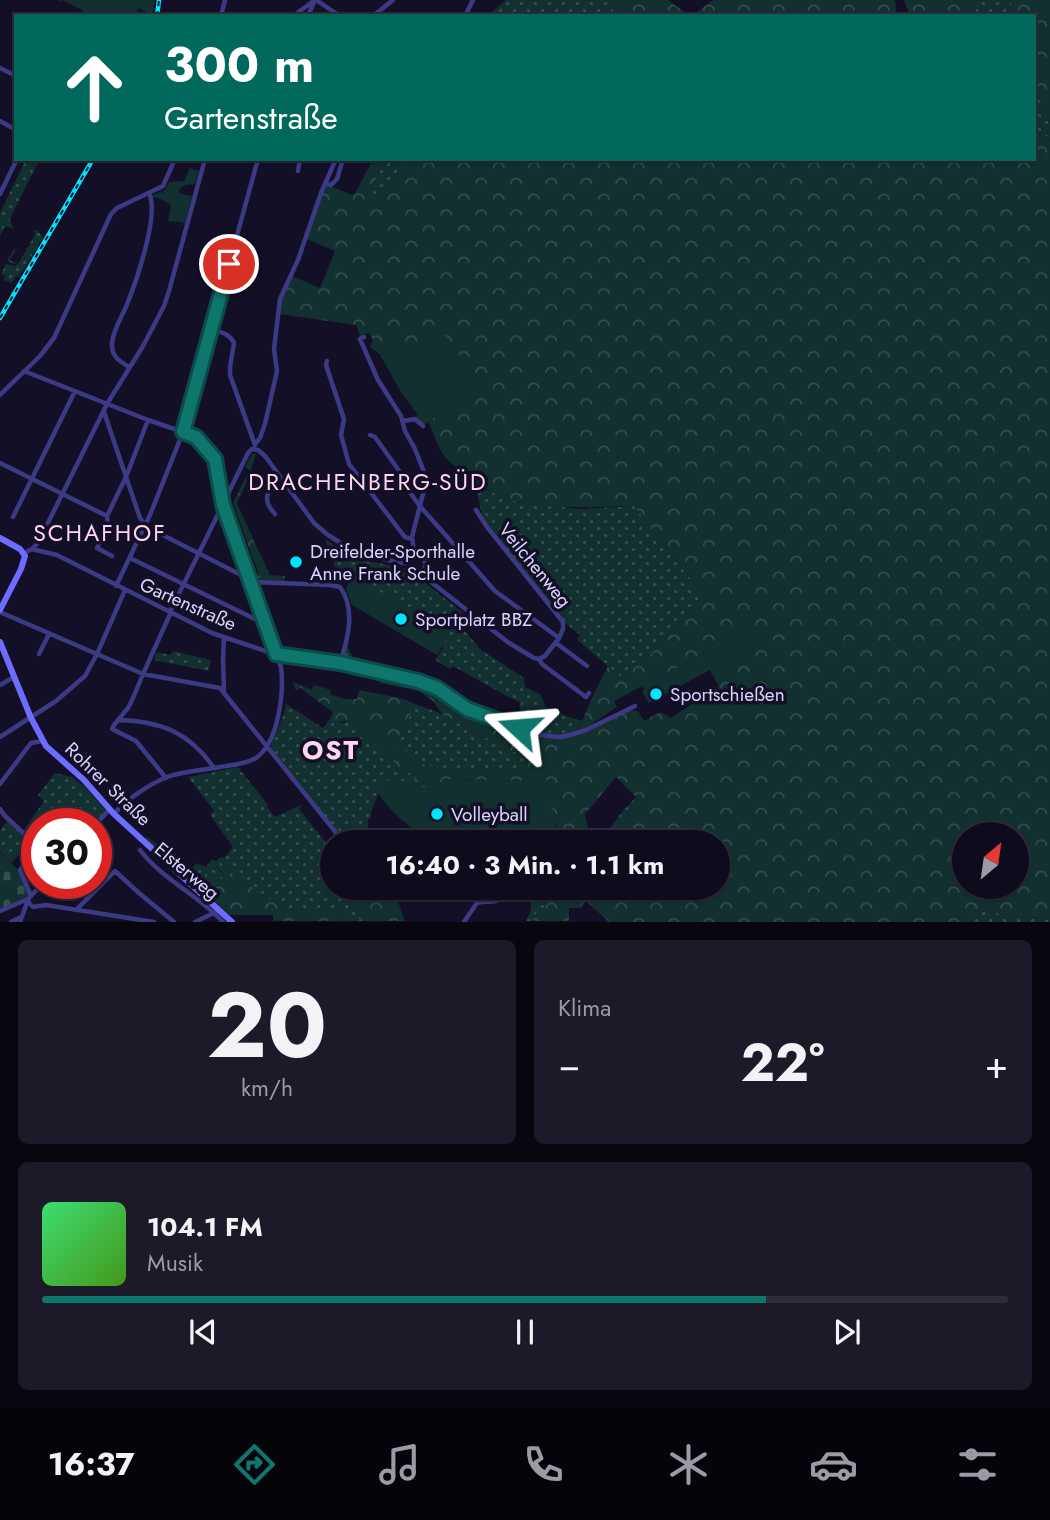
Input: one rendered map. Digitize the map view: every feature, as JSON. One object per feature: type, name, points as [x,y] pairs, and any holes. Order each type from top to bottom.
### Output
[{"type":"main road","points":[[0,538],[20,548],[24,553],[24,561],[0,611]]},
{"type":"main road","name":"Rohrer Straße","points":[[0,642],[42,741],[109,808]]},
{"type":"main road","name":"Rohrer Straße","points":[[112,811],[217,911],[232,922]]},
{"type":"street","points":[[296,14],[315,0],[337,14]]},
{"type":"street","points":[[376,14],[393,0]]},
{"type":"street","points":[[0,194],[16,161]]},
{"type":"street","points":[[0,396],[54,338],[111,214],[117,208],[165,184],[174,161]]},
{"type":"street","points":[[24,553],[38,543],[107,404],[155,323],[166,298],[204,161]]},
{"type":"street","points":[[116,586],[145,526],[183,432],[257,161]]},
{"type":"street","points":[[298,172],[300,161]]},
{"type":"street","points":[[166,778],[136,741],[112,729],[128,708],[198,553],[260,438],[277,371],[274,349],[280,299],[298,260],[335,161]]},
{"type":"street","points":[[326,184],[335,183],[343,161]]},
{"type":"street","points":[[129,367],[116,359],[112,344],[150,232],[152,200],[149,193]]},
{"type":"street","points":[[212,328],[227,334],[233,340],[230,375],[254,448],[265,456],[314,523],[358,554],[408,564],[509,643],[534,658],[545,656],[558,641]]},
{"type":"street","points":[[364,337],[360,339],[364,350],[378,380],[403,421],[404,431],[424,472],[425,482],[412,539],[415,557],[408,564]]},
{"type":"street","points":[[327,361],[344,419],[341,435],[351,468],[401,533],[412,539]]},
{"type":"street","points":[[24,370],[196,437],[215,459],[223,505],[281,667],[283,691],[276,723],[266,747],[257,757],[166,778],[112,811]]},
{"type":"street","points":[[13,517],[75,391]]},
{"type":"street","points":[[104,411],[145,526],[250,580],[340,587],[348,603],[349,614],[340,663]]},
{"type":"street","points":[[403,421],[415,419],[423,426]]},
{"type":"street","points":[[112,556],[97,548],[108,525],[107,516],[126,477],[148,420]]},
{"type":"street","name":"Veilchenweg","points":[[370,435],[375,437],[407,482],[419,505],[495,591],[587,666]]},
{"type":"street","points":[[0,463],[107,516]]},
{"type":"street","points":[[275,514],[266,498],[279,475]]},
{"type":"street","name":"Veilchenweg","points":[[476,510],[564,625],[558,641]]},
{"type":"street","name":"Gartenstraße","points":[[32,549],[57,555],[198,627],[225,637],[276,654],[340,663],[428,684],[467,709],[540,735],[570,735],[635,706]]},
{"type":"street","points":[[415,557],[422,558],[426,563],[425,568],[419,572]]},
{"type":"street","points":[[130,558],[266,624]]},
{"type":"street","points":[[0,737],[31,718],[80,681],[97,654],[125,590]]},
{"type":"street","points":[[0,611],[143,674],[220,688],[333,830]]},
{"type":"street","points":[[39,654],[49,634]]},
{"type":"street","points":[[224,691],[225,637]]},
{"type":"street","points":[[539,659],[586,697],[589,693]]},
{"type":"street","points":[[0,685],[15,677]]},
{"type":"street","points":[[118,720],[150,723],[187,738],[201,750],[214,768]]},
{"type":"street","points":[[0,784],[31,743],[42,741]]},
{"type":"street","points":[[0,809],[21,831]]},
{"type":"street","name":"Elsterweg","points":[[140,850],[149,861],[217,911]]},
{"type":"street","points":[[78,909],[115,870],[174,922]]},
{"type":"street","points":[[0,911],[25,899]]},
{"type":"street","points":[[11,922],[21,919],[28,899]]},
{"type":"street","points":[[29,899],[33,907],[46,905],[154,922]]},
{"type":"street","points":[[464,922],[479,900]]},
{"type":"street","points":[[477,903],[496,900]]},
{"type":"street","points":[[195,922],[217,911]]},
{"type":"street","name":"Rohrer Straße","points":[[217,911],[223,922]]},
{"type":"green space","points":[[62,0],[155,0],[152,14],[139,8],[135,14],[91,14]]},
{"type":"green space","points":[[506,0],[619,0],[611,14],[492,14]]},
{"type":"green space","points":[[619,0],[668,0],[687,14],[611,14]]},
{"type":"green space","points":[[713,0],[895,0],[897,14],[695,14]]},
{"type":"green space","points":[[904,0],[972,0],[977,14],[909,14]]},
{"type":"green space","points":[[972,0],[1010,0],[1014,14],[977,14]]},
{"type":"green space","points":[[1010,0],[1050,0],[1050,122],[1036,91],[1036,14],[1014,14]]},
{"type":"green space","points":[[1036,91],[1050,122],[1050,140],[1047,136],[1036,138]]},
{"type":"green space","points":[[1047,136],[1050,140],[1050,920],[974,910],[969,922],[609,922],[586,901],[580,908],[569,908],[569,921],[533,921],[536,913],[548,904],[549,900],[730,900],[730,830],[621,830],[636,797],[616,777],[585,814],[588,830],[558,830],[533,781],[445,779],[432,830],[414,830],[389,807],[378,793],[388,781],[408,782],[433,791],[437,788],[414,780],[415,775],[408,773],[405,777],[394,770],[396,766],[393,760],[376,741],[350,721],[336,722],[330,719],[333,712],[300,688],[296,691],[293,682],[312,690],[314,685],[331,690],[330,694],[344,699],[357,699],[359,690],[404,699],[415,704],[397,745],[411,752],[424,764],[460,771],[492,773],[494,766],[526,772],[528,755],[511,751],[443,715],[433,701],[419,691],[342,672],[343,666],[436,688],[466,709],[517,729],[564,738],[630,710],[638,711],[644,721],[660,712],[671,718],[719,686],[712,674],[756,646],[743,626],[715,641],[701,655],[614,701],[617,707],[578,731],[608,666],[622,678],[652,653],[704,596],[634,506],[565,507],[521,502],[479,485],[449,461],[441,451],[428,422],[478,383],[410,351],[403,342],[381,355],[370,347],[373,340],[369,333],[360,336],[356,325],[279,314],[281,300],[292,276],[320,288],[335,251],[307,239],[327,185],[352,195],[372,161],[384,161],[370,192],[385,199],[403,161],[1036,161],[1036,138]]},
{"type":"green space","points":[[25,161],[39,161],[11,216],[14,229],[5,226],[0,236],[0,213]]},
{"type":"green space","points":[[384,161],[403,161],[385,199],[370,192]]},
{"type":"green space","points":[[190,168],[199,171],[195,184],[179,189],[179,193],[192,196],[185,223],[168,221],[171,206],[152,195],[165,190],[169,182],[184,181]]},
{"type":"green space","points":[[34,230],[43,237],[19,277],[16,276],[12,283],[4,280],[5,276],[1,274],[6,264],[18,265],[7,261],[14,249],[16,250],[10,260],[18,264],[36,233]]},
{"type":"green space","points":[[445,335],[478,383],[424,425],[416,419],[417,414],[380,355],[403,342],[410,351]]},
{"type":"green space","points":[[252,454],[256,454],[237,502],[238,506],[270,575],[285,576],[285,581],[254,580],[253,577],[259,575],[233,503],[249,470],[245,467]]},
{"type":"green space","points":[[475,482],[489,491],[518,502],[580,509],[634,506],[704,596],[652,653],[622,678],[577,640],[580,635],[565,623],[483,520]]},
{"type":"green space","points":[[325,539],[351,557],[410,570],[469,618],[463,629],[478,648],[524,678],[525,687],[540,694],[546,707],[582,721],[578,730],[565,738],[540,736],[486,718],[436,688],[343,666],[347,645],[353,658],[427,679],[467,704],[511,721],[522,713],[519,707],[521,703],[453,666],[450,669],[435,660],[443,648],[353,576],[349,582],[340,582]]},
{"type":"green space","name":"Sportplatz BBZ","points":[[353,575],[449,634],[437,655],[352,605],[346,589]]},
{"type":"green space","points":[[743,626],[756,646],[712,674],[710,670],[649,703],[642,692],[642,686],[701,655],[715,641]]},
{"type":"green space","points":[[173,651],[211,660],[209,671],[154,660],[156,652],[170,655]]},
{"type":"green space","points":[[286,704],[323,728],[330,719],[342,723],[350,721],[382,747],[396,766],[415,775],[415,780],[438,788],[433,792],[392,779],[382,785],[368,819],[368,830],[336,830],[271,748]]},
{"type":"green space","points":[[415,704],[437,712],[511,751],[528,755],[526,772],[494,767],[492,773],[449,771],[413,758],[396,745]]},
{"type":"green space","points":[[238,767],[275,817],[301,805],[299,809],[320,835],[320,900],[366,900],[357,918],[365,921],[348,921],[347,908],[287,911],[217,863],[216,867],[232,882],[196,885],[145,839],[147,837],[192,868],[197,863],[206,867],[212,859],[216,861],[224,858],[233,847],[210,815],[214,811],[188,777]]},
{"type":"green space","points":[[55,773],[72,777],[104,808],[39,808],[44,801],[38,795]]},
{"type":"green space","points":[[392,779],[433,791],[444,779],[547,780],[558,830],[415,830],[393,812],[378,793],[384,782]]},
{"type":"green space","points":[[636,797],[621,830],[609,830]]},
{"type":"green space","points":[[7,821],[21,834],[21,852],[11,863],[0,851],[0,830]]},
{"type":"green space","points":[[0,852],[18,870],[22,899],[0,909]]},
{"type":"green space","points":[[217,863],[287,911],[348,908],[348,921],[273,921],[273,915],[230,915],[196,885],[209,870],[229,884],[232,883],[216,866]]},
{"type":"green space","points":[[397,900],[405,921],[365,921],[357,918],[354,902]]},
{"type":"green space","points":[[531,900],[549,900],[548,904],[536,913],[533,921],[526,921],[531,910]]},
{"type":"green space","points":[[973,910],[1050,920],[1050,922],[969,922]]},
{"type":"waterway","points":[[160,191],[164,193]]},
{"type":"railway","points":[[157,14],[159,0]]},
{"type":"railway","points":[[0,318],[92,161]]},
{"type":"place","name":"Dreifelder-Sporthalle Anne Frank Schule","points":[[296,562]]},
{"type":"place","name":"Sportplatz BBZ","points":[[401,619]]},
{"type":"place","name":"Sportschießen","points":[[656,694]]},
{"type":"place","name":"Volleyball","points":[[437,814]]},
{"type":"district","name":"DRACHENBERG-SÜD","points":[[368,482]]},
{"type":"district","name":"SCHAFHOF","points":[[100,533]]},
{"type":"district","name":"OST","points":[[331,750]]},
{"type":"route","points":[[229,264],[183,432],[196,437],[215,459],[223,505],[276,654],[340,663],[418,681],[437,688],[467,709],[519,728]]}]
